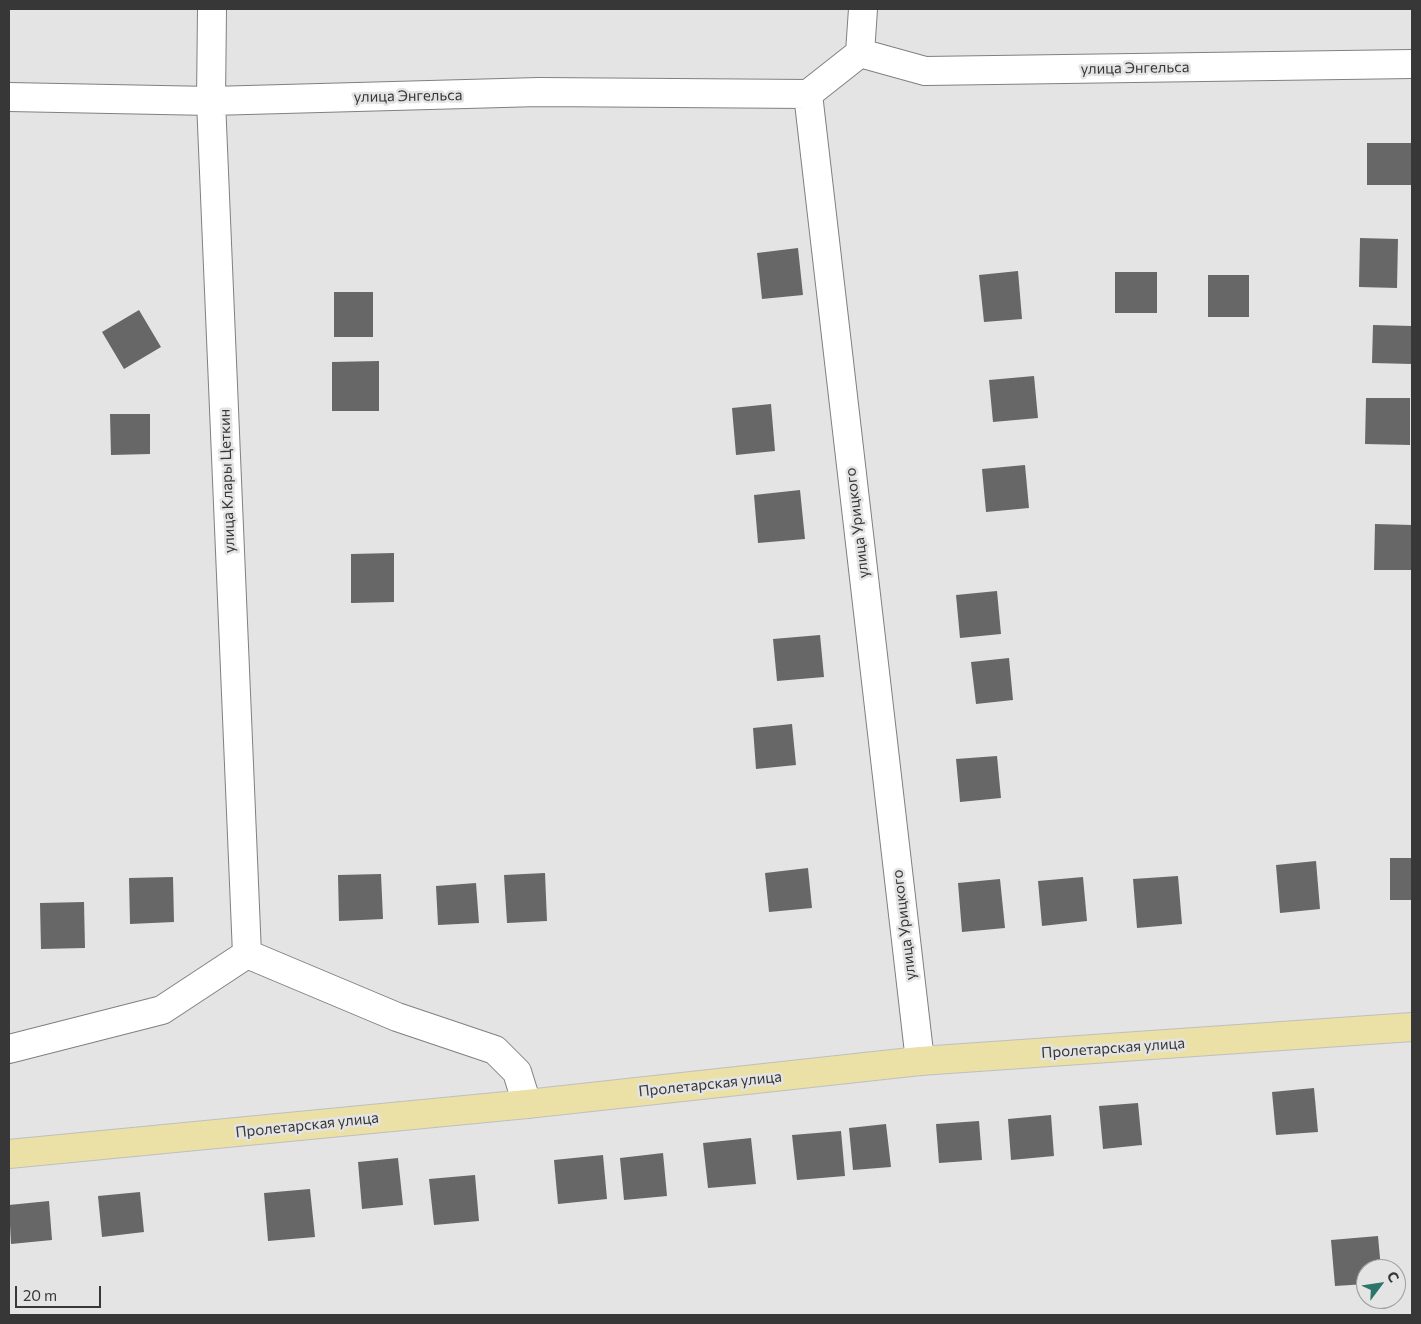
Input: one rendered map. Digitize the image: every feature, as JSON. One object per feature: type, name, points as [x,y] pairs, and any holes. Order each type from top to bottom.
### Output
[{"type":"main road","name":"Пролетарская улица","points":[[9,1154],[527,1104],[920,1061],[1412,1027]]},
{"type":"street","name":"улица Клары Цеткин","points":[[212,9],[211,101],[247,954]]},
{"type":"street","points":[[808,94],[860,53],[863,9]]},
{"type":"street","name":"улица Энгельса","points":[[860,53],[925,72],[1412,64]]},
{"type":"street","name":"улица Энгельса","points":[[9,97],[211,101],[539,92],[808,94]]},
{"type":"street","name":"улица Урицкого","points":[[808,94],[920,1061]]},
{"type":"street","points":[[9,1049],[162,1010],[247,954],[397,1017],[495,1050],[517,1072],[527,1104]]},
{"type":"building","points":[[1367,143],[1412,143],[1412,185],[1367,185]]},
{"type":"building","points":[[1360,238],[1398,239],[1397,288],[1359,287]]},
{"type":"building","points":[[798,248],[803,295],[762,299],[757,253]]},
{"type":"building","points":[[1018,271],[1022,319],[984,322],[979,275]]},
{"type":"building","points":[[1115,272],[1157,272],[1157,313],[1115,313]]},
{"type":"building","points":[[1208,275],[1249,275],[1249,317],[1208,317]]},
{"type":"building","points":[[334,292],[373,292],[373,337],[334,337]]},
{"type":"building","points":[[139,310],[161,347],[124,369],[102,332]]},
{"type":"building","points":[[1373,325],[1412,326],[1412,364],[1372,363]]},
{"type":"building","points":[[379,361],[379,411],[332,411],[332,362]]},
{"type":"building","points":[[1034,376],[1038,418],[993,422],[989,380]]},
{"type":"building","points":[[1366,398],[1410,398],[1410,445],[1365,444]]},
{"type":"building","points":[[771,404],[775,451],[736,455],[732,408]]},
{"type":"building","points":[[110,414],[150,414],[150,454],[111,455]]},
{"type":"building","points":[[1025,465],[1029,508],[986,512],[982,469]]},
{"type":"building","points":[[800,490],[805,539],[758,543],[754,495]]},
{"type":"building","points":[[1375,524],[1412,525],[1412,570],[1374,570]]},
{"type":"building","points":[[394,553],[394,602],[351,603],[351,554]]},
{"type":"building","points":[[997,591],[1001,634],[960,638],[956,595]]},
{"type":"building","points":[[820,635],[824,677],[777,681],[773,639]]},
{"type":"building","points":[[1009,658],[1013,700],[976,704],[971,662]]},
{"type":"building","points":[[792,724],[796,765],[756,769],[753,728]]},
{"type":"building","points":[[997,756],[1001,798],[960,802],[956,759]]},
{"type":"building","points":[[1390,858],[1412,858],[1412,900],[1390,900]]},
{"type":"building","points":[[1316,861],[1320,909],[1280,913],[1276,865]]},
{"type":"building","points":[[808,868],[812,908],[769,912],[765,873]]},
{"type":"building","points":[[545,873],[547,921],[507,923],[504,875]]},
{"type":"building","points":[[381,874],[383,919],[339,921],[338,875]]},
{"type":"building","points":[[1178,876],[1182,924],[1137,928],[1133,879]]},
{"type":"building","points":[[173,877],[174,922],[130,924],[129,878]]},
{"type":"building","points":[[1083,877],[1087,921],[1042,926],[1038,881]]},
{"type":"building","points":[[1000,879],[1005,928],[962,932],[958,883]]},
{"type":"building","points":[[476,883],[479,923],[438,925],[436,886]]},
{"type":"building","points":[[84,902],[85,948],[41,949],[40,903]]},
{"type":"building","points":[[1314,1088],[1318,1132],[1276,1135],[1272,1092]]},
{"type":"building","points":[[1138,1103],[1142,1145],[1103,1149],[1099,1106]]},
{"type":"building","points":[[1051,1115],[1054,1156],[1011,1160],[1008,1119]]},
{"type":"building","points":[[979,1121],[982,1160],[939,1163],[936,1124]]},
{"type":"building","points":[[886,1124],[891,1167],[853,1170],[849,1128]]},
{"type":"building","points":[[841,1131],[845,1176],[797,1180],[792,1135]]},
{"type":"building","points":[[751,1138],[756,1184],[708,1188],[703,1143]]},
{"type":"building","points":[[663,1153],[667,1196],[624,1200],[620,1158]]},
{"type":"building","points":[[603,1155],[607,1199],[558,1204],[554,1160]]},
{"type":"building","points":[[398,1158],[403,1205],[362,1209],[358,1162]]},
{"type":"building","points":[[475,1175],[479,1221],[434,1225],[429,1179]]},
{"type":"building","points":[[310,1189],[315,1237],[268,1241],[264,1193]]},
{"type":"building","points":[[140,1192],[144,1232],[102,1237],[98,1196]]},
{"type":"building","points":[[49,1201],[52,1240],[11,1244],[9,1205]]},
{"type":"building","points":[[1378,1236],[1380,1259],[1356,1259],[1356,1285],[1335,1286],[1331,1240]]}]
